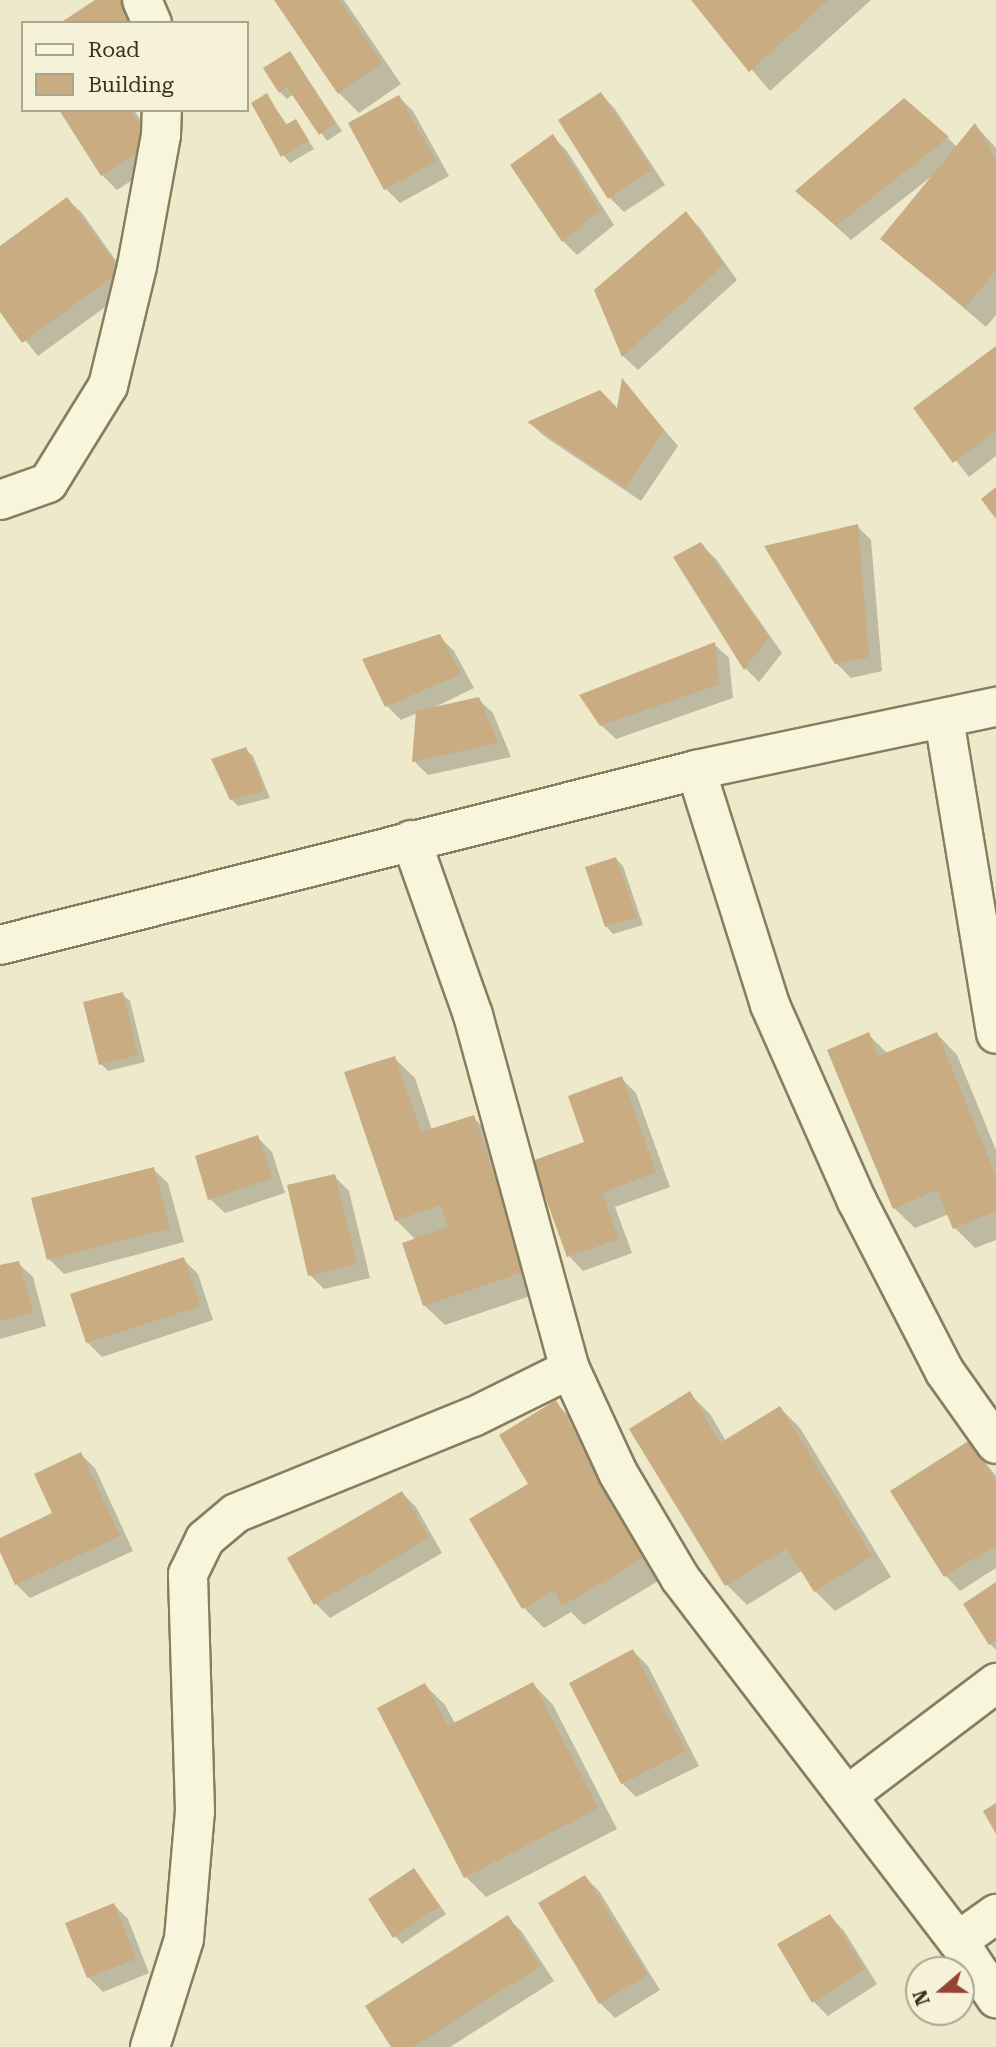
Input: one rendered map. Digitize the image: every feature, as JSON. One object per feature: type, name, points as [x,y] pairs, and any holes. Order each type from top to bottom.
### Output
[{"type":"street","points":[[142,0],[151,21]]},
{"type":"street","points":[[0,500],[48,483],[108,386],[137,266],[161,135],[162,112]]},
{"type":"street","points":[[0,946],[696,770],[996,708]]},
{"type":"street","points":[[944,719],[996,1034]]},
{"type":"street","points":[[696,770],[780,1030],[857,1201],[939,1360],[996,1444]]},
{"type":"street","points":[[411,840],[473,1015],[570,1369],[618,1473],[680,1578],[958,1941],[996,1998]]},
{"type":"street","points":[[150,2047],[184,1939],[195,1811],[188,1574],[205,1539],[236,1513],[473,1417],[570,1369]]},
{"type":"street","points":[[848,1795],[996,1684]]},
{"type":"street","points":[[958,1941],[996,1914]]},
{"type":"building","points":[[95,0],[122,0],[135,21],[63,21]]},
{"type":"building","points":[[274,0],[339,0],[382,63],[338,94]]},
{"type":"building","points":[[691,0],[828,0],[749,72]]},
{"type":"building","points":[[290,51],[336,123],[319,135],[287,87],[279,93],[263,68]]},
{"type":"building","points":[[601,92],[652,170],[608,199],[558,120]]},
{"type":"building","points":[[267,93],[285,125],[296,119],[309,141],[281,157],[251,103]]},
{"type":"building","points":[[399,95],[436,161],[384,190],[348,123]]},
{"type":"building","points":[[904,98],[949,137],[836,226],[795,191]]},
{"type":"building","points":[[60,112],[131,112],[152,144],[101,176]]},
{"type":"building","points":[[975,123],[996,160],[996,270],[965,308],[880,239]]},
{"type":"building","points":[[553,134],[600,210],[562,242],[510,165]]},
{"type":"building","points":[[67,197],[121,271],[22,343],[0,312],[0,246]]},
{"type":"building","points":[[686,211],[724,265],[622,357],[594,290]]},
{"type":"building","points":[[996,346],[996,431],[953,463],[913,408]]},
{"type":"building","points":[[622,378],[664,430],[626,488],[527,422],[600,390],[617,408]]},
{"type":"building","points":[[996,487],[996,519],[981,499]]},
{"type":"building","points":[[858,524],[869,657],[835,664],[764,546]]},
{"type":"building","points":[[701,542],[769,637],[744,670],[673,557]]},
{"type":"building","points":[[440,634],[461,674],[385,707],[362,659]]},
{"type":"building","points":[[715,642],[719,684],[600,726],[579,695]]},
{"type":"building","points":[[479,697],[498,743],[412,762],[416,711]]},
{"type":"building","points":[[246,747],[265,791],[230,800],[211,759]]},
{"type":"building","points":[[616,857],[637,917],[605,927],[585,867]]},
{"type":"building","points":[[123,992],[138,1055],[99,1065],[83,1002]]},
{"type":"building","points":[[869,1032],[878,1056],[937,1032],[996,1176],[996,1211],[953,1229],[937,1190],[893,1209],[827,1050]]},
{"type":"building","points":[[395,1056],[421,1132],[474,1115],[526,1271],[423,1306],[402,1243],[448,1227],[441,1205],[395,1221],[344,1072]]},
{"type":"building","points":[[622,1076],[656,1172],[602,1193],[619,1239],[567,1257],[532,1161],[584,1142],[568,1096]]},
{"type":"building","points":[[258,1135],[272,1178],[208,1200],[195,1156]]},
{"type":"building","points":[[154,1167],[170,1228],[47,1260],[31,1198]]},
{"type":"building","points":[[335,1174],[357,1264],[308,1276],[287,1185]]},
{"type":"building","points":[[184,1257],[200,1306],[86,1343],[70,1294]]},
{"type":"building","points":[[19,1261],[33,1312],[0,1321],[0,1265]]},
{"type":"building","points":[[690,1391],[720,1443],[780,1406],[872,1556],[814,1592],[787,1548],[725,1586],[629,1429]]},
{"type":"building","points":[[556,1400],[648,1555],[562,1606],[554,1590],[522,1609],[469,1519],[528,1484],[499,1435]]},
{"type":"building","points":[[970,1440],[996,1482],[996,1545],[944,1577],[890,1491]]},
{"type":"building","points":[[81,1452],[120,1536],[15,1585],[0,1552],[0,1538],[52,1513],[34,1474]]},
{"type":"building","points":[[402,1491],[429,1538],[314,1605],[287,1558]]},
{"type":"building","points":[[996,1582],[996,1640],[989,1645],[963,1604]]},
{"type":"building","points":[[633,1649],[686,1751],[621,1784],[569,1683]]},
{"type":"building","points":[[533,1682],[598,1808],[464,1878],[377,1708],[425,1683],[448,1726]]},
{"type":"building","points":[[996,1803],[996,1834],[983,1811]]},
{"type":"building","points":[[414,1868],[440,1906],[393,1938],[368,1899]]},
{"type":"building","points":[[585,1875],[647,1975],[599,2004],[538,1903]]},
{"type":"building","points":[[114,1903],[136,1959],[87,1978],[65,1923]]},
{"type":"building","points":[[830,1914],[864,1969],[812,2003],[777,1944]]},
{"type":"building","points":[[508,1915],[540,1966],[413,2047],[391,2047],[365,2006]]}]
